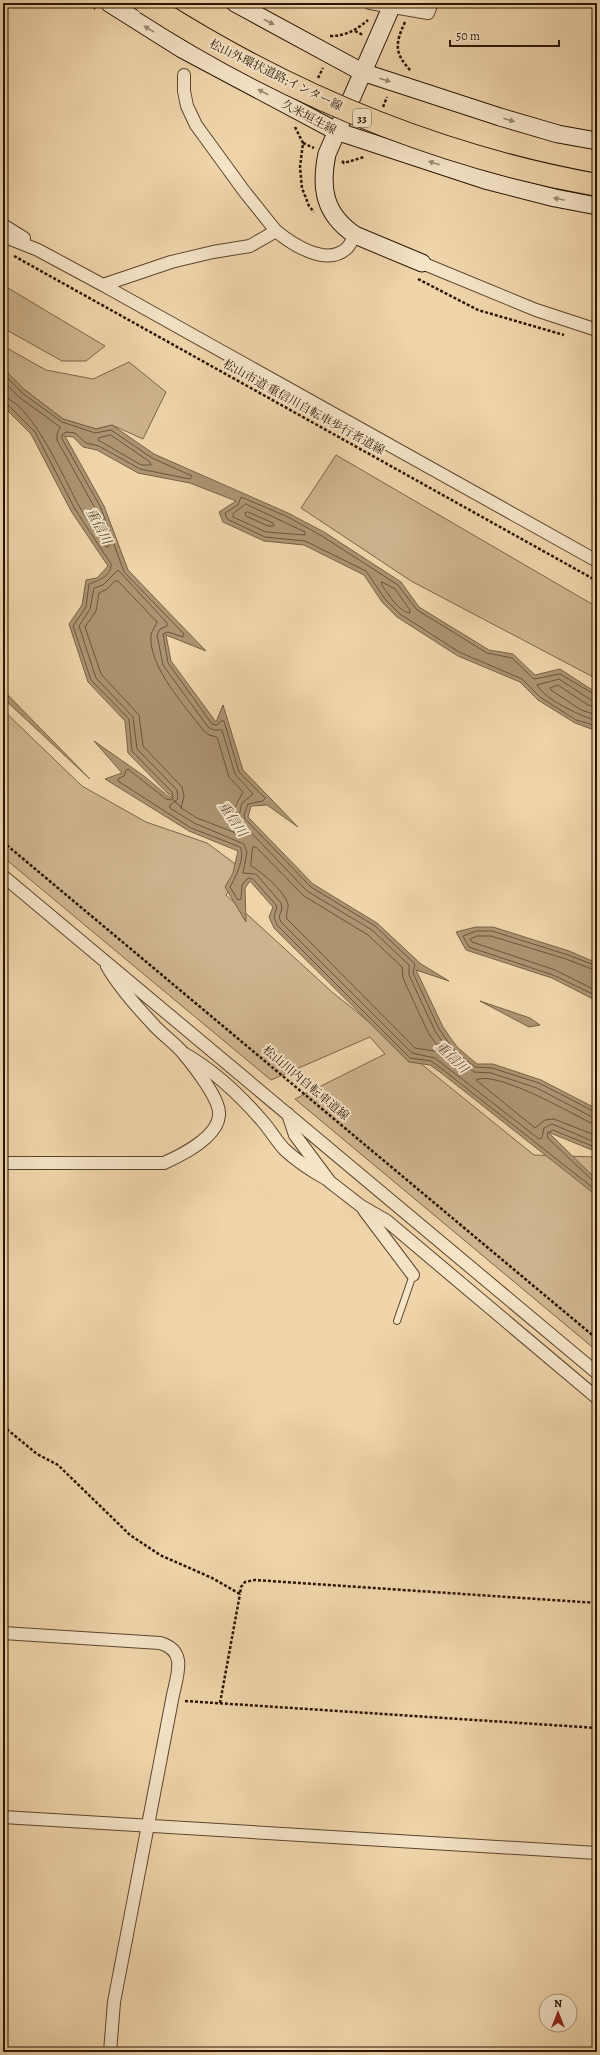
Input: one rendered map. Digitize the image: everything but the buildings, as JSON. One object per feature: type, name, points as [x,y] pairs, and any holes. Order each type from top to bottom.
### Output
[{"type":"highway","name":"松山外環状道路;インター線","points":[[146,3],[194,34],[233,55],[306,92],[368,120],[430,143],[491,162],[597,185]]},
{"type":"main road","name":"久米垣生線","points":[[109,3],[182,49],[336,132],[485,180],[555,198],[597,206]]},
{"type":"main road","points":[[241,5],[362,72],[500,117],[558,134],[597,141]]},
{"type":"main road","points":[[392,5],[327,154],[323,174],[324,189],[329,205],[336,217],[346,228],[355,235],[417,269]]},
{"type":"street","points":[[370,3],[392,5],[428,13],[432,3]]},
{"type":"street","points":[[184,75],[184,91],[187,106],[196,125],[244,191],[276,231],[291,244],[312,253],[332,255],[348,248],[355,235]]},
{"type":"street","points":[[3,224],[38,250]]},
{"type":"street","points":[[103,285],[171,262],[212,252],[250,246],[276,231]]},
{"type":"street","points":[[3,236],[38,250],[103,285],[597,561]]},
{"type":"street","points":[[417,269],[597,330]]},
{"type":"street","points":[[3,876],[597,1373]]},
{"type":"street","points":[[3,1163],[164,1163],[179,1157],[212,1133],[220,1114],[212,1095],[182,1052],[153,1025],[122,989],[103,959]]},
{"type":"street","points":[[182,1052],[201,1063],[243,1101],[264,1123],[284,1149],[310,1170],[330,1182],[361,1206],[386,1221],[597,1398]]},
{"type":"street","points":[[288,1114],[295,1135],[330,1182]]},
{"type":"street","points":[[361,1206],[413,1275]]},
{"type":"street","points":[[3,1633],[160,1643],[170,1646],[177,1653],[178,1664],[172,1700],[149,1827],[114,2002],[110,2052]]},
{"type":"street","points":[[3,1817],[597,1853]]},
{"type":"lane","points":[[397,1321],[413,1275]]},
{"type":"path","points":[[328,36],[339,36],[354,31],[368,20],[374,4]]},
{"type":"path","points":[[411,9],[398,37],[396,47],[401,61],[415,75]]},
{"type":"path","points":[[317,80],[339,36]]},
{"type":"path","points":[[300,112],[294,126],[303,143],[300,167],[302,188],[309,206],[319,218]]},
{"type":"path","name":"松山市道 重信川自転車歩行者道線","points":[[10,254],[597,581]]},
{"type":"path","points":[[417,269],[478,310],[567,336]]},
{"type":"path","name":"松山川内自転車道線","points":[[3,842],[597,1339]]},
{"type":"path","points":[[3,1426],[37,1454],[58,1465],[130,1535],[160,1555],[212,1578],[240,1594]]},
{"type":"path","points":[[220,1703],[241,1587],[245,1582],[255,1580],[597,1603]]},
{"type":"path","points":[[172,1700],[597,1728]]},
{"type":"shaded area","points":[[3,285],[105,346],[86,361],[62,361],[3,328]]},
{"type":"shaded area","points":[[3,346],[46,370],[93,379],[129,362],[166,392],[143,439],[112,425],[96,429],[63,419],[25,390],[3,368]]},
{"type":"shaded area","points":[[336,455],[597,607],[597,679],[411,581],[301,508]]},
{"type":"shaded area","points":[[3,710],[82,786],[146,822],[207,843],[242,869],[226,895],[332,992],[534,1155],[597,1157],[597,1351],[295,1099],[385,1054],[370,1037],[271,1080],[3,857]]},
{"type":"water","name":"重信川","points":[[3,368],[25,390],[63,419],[96,429],[112,425],[154,454],[288,513],[324,532],[401,582],[419,607],[489,650],[513,654],[535,675],[560,669],[597,693],[597,731],[575,723],[538,700],[520,682],[458,656],[397,617],[382,602],[364,575],[304,545],[264,541],[223,522],[219,512],[236,501],[190,483],[138,473],[97,450],[83,447],[73,437],[65,436],[104,506],[128,570],[206,651],[166,635],[171,661],[216,722],[223,705],[243,770],[298,827],[267,805],[251,806],[248,817],[313,884],[377,923],[421,964],[449,981],[416,970],[443,1027],[457,1047],[477,1064],[493,1064],[541,1080],[597,1109],[597,1152],[548,1132],[597,1180],[597,1196],[440,1072],[430,1065],[409,1062],[274,928],[269,917],[273,907],[250,881],[245,888],[246,922],[225,887],[233,873],[238,851],[189,831],[105,779],[122,773],[94,741],[144,776],[182,808],[128,753],[125,721],[88,682],[69,624],[82,605],[86,580],[97,578],[108,566],[71,511],[31,434],[3,406]]},
{"type":"water","points":[[3,690],[90,779],[3,698]]},
{"type":"water","points":[[476,927],[493,927],[569,951],[597,963],[597,1001],[552,978],[466,950],[456,932]]},
{"type":"water","points":[[480,1001],[530,1018],[540,1025],[529,1027]]}]
